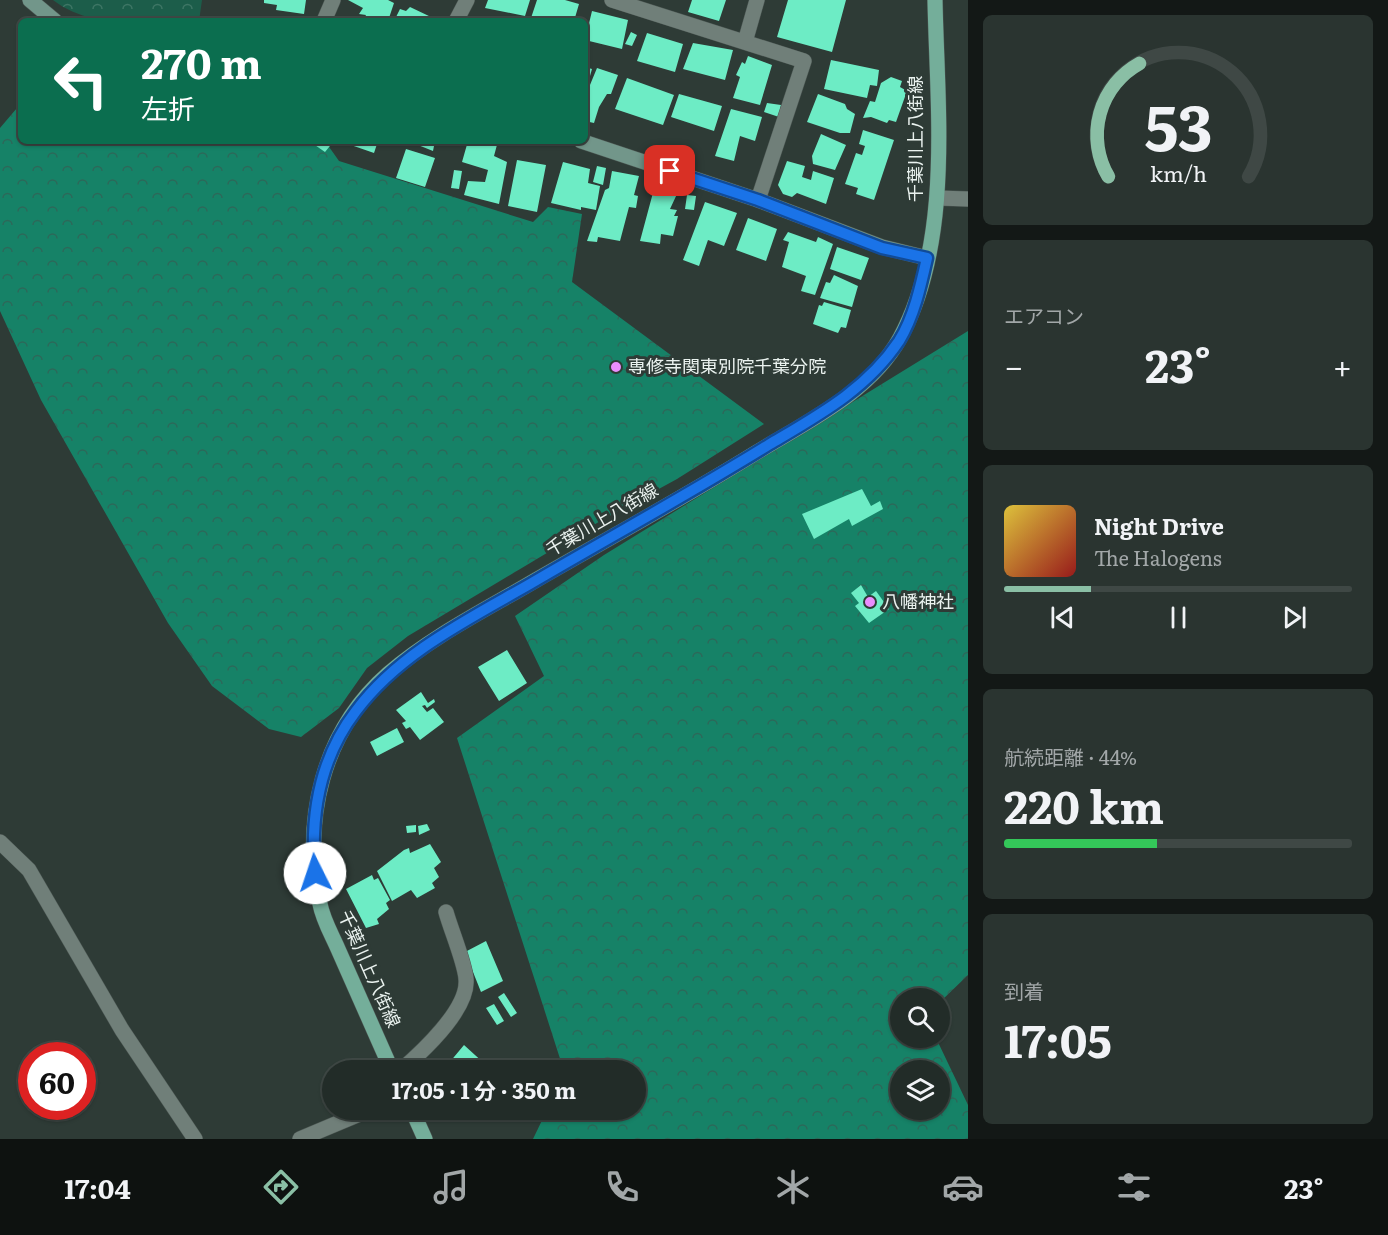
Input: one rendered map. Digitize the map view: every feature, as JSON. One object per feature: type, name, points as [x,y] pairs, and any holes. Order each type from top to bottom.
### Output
[{"type":"main road","name":"千葉川上八街線","points":[[387,1060],[321,908],[313,844],[322,772],[331,752],[356,711],[387,675],[432,643],[699,488],[849,396],[877,369],[900,339],[919,295],[938,198],[935,0]]},
{"type":"main road","points":[[416,1120],[425,1139]]},
{"type":"street","points":[[30,0],[51,18]]},
{"type":"street","points":[[325,18],[333,0]]},
{"type":"street","points":[[458,18],[467,0]]},
{"type":"street","points":[[612,0],[804,61],[758,200]]},
{"type":"street","points":[[745,42],[757,0]]},
{"type":"street","points":[[588,143],[758,200],[882,248],[927,258]]},
{"type":"street","points":[[938,198],[968,199]]},
{"type":"street","points":[[0,842],[29,870],[122,1030],[195,1139]]},
{"type":"street","points":[[412,1060],[448,1020],[465,994],[466,978],[446,912]]},
{"type":"street","points":[[300,1139],[345,1120]]},
{"type":"green space","points":[[53,0],[202,0],[199,18],[95,18],[69,10]]},
{"type":"green space","points":[[18,108],[18,144],[327,144],[339,161],[533,222],[548,207],[582,214],[572,282],[764,424],[677,479],[602,520],[408,636],[367,668],[339,708],[301,737],[269,729],[212,686],[168,623],[41,400],[0,311],[0,128]]},
{"type":"green space","points":[[968,331],[968,975],[950,992],[950,988],[890,988],[890,1048],[941,1048],[947,1060],[890,1060],[890,1120],[950,1120],[950,1067],[968,1105],[968,1139],[533,1139],[542,1120],[646,1120],[646,1060],[560,1060],[457,738],[544,676],[515,616],[604,555]]},
{"type":"building","points":[[264,0],[306,0],[304,14],[276,10],[277,5],[264,3]]},
{"type":"building","points":[[348,0],[388,0],[394,3],[389,18],[364,18],[366,15],[359,14],[363,8]]},
{"type":"building","points":[[488,0],[530,0],[525,16],[485,8]]},
{"type":"building","points":[[537,0],[565,0],[579,4],[575,18],[531,18]]},
{"type":"building","points":[[692,0],[726,0],[719,21],[688,12]]},
{"type":"building","points":[[788,0],[846,0],[832,52],[777,37]]},
{"type":"building","points":[[410,7],[431,17],[396,18],[400,9],[406,11]]},
{"type":"building","points":[[592,11],[628,20],[622,49],[588,41]]},
{"type":"building","points":[[631,32],[637,35],[632,46],[625,44]]},
{"type":"building","points":[[647,33],[683,44],[675,72],[637,61]]},
{"type":"building","points":[[693,43],[733,50],[725,80],[683,69]]},
{"type":"building","points":[[748,56],[772,65],[760,105],[733,98],[740,77],[736,75],[742,62],[745,64]]},
{"type":"building","points":[[831,60],[879,70],[877,86],[870,85],[867,98],[824,89]]},
{"type":"building","points":[[588,68],[592,69],[588,83]]},
{"type":"building","points":[[597,68],[618,75],[611,94],[607,94],[599,107],[594,123],[588,122],[588,90]]},
{"type":"building","points":[[891,77],[902,81],[900,87],[907,91],[896,122],[889,120],[887,123],[871,117],[863,118],[870,101],[875,102],[881,83]]},
{"type":"building","points":[[627,78],[674,95],[663,125],[615,109]]},
{"type":"building","points":[[679,94],[722,106],[714,131],[671,117]]},
{"type":"building","points":[[818,94],[845,104],[847,109],[855,114],[850,133],[840,133],[807,122]]},
{"type":"building","points":[[767,103],[781,105],[779,117],[764,112]]},
{"type":"building","points":[[731,109],[762,117],[755,141],[740,136],[734,161],[715,156]]},
{"type":"building","points":[[863,130],[894,140],[874,200],[856,194],[858,188],[845,184],[856,153],[862,155],[865,146],[859,144]]},
{"type":"building","points":[[821,134],[846,145],[835,170],[813,164],[812,156]]},
{"type":"building","points":[[313,144],[332,144],[325,152]]},
{"type":"building","points":[[348,144],[377,144],[374,153]]},
{"type":"building","points":[[416,144],[434,144],[433,151]]},
{"type":"building","points":[[467,144],[497,144],[494,156],[507,162],[499,204],[464,195],[468,181],[485,182],[488,170],[462,162]]},
{"type":"building","points":[[406,149],[435,158],[425,187],[396,178]]},
{"type":"building","points":[[517,160],[546,165],[537,212],[508,206]]},
{"type":"building","points":[[787,161],[805,166],[802,177],[811,180],[813,171],[834,178],[826,204],[797,193],[792,197],[783,194],[778,185]]},
{"type":"building","points":[[563,162],[590,169],[588,183],[600,186],[596,210],[581,207],[581,210],[551,203]]},
{"type":"building","points":[[597,166],[606,168],[603,185],[593,182]]},
{"type":"building","points":[[454,170],[462,171],[459,189],[451,188]]},
{"type":"building","points":[[612,171],[639,176],[634,195],[638,196],[636,208],[629,207],[620,241],[598,237],[597,242],[587,241],[605,190],[609,188]]},
{"type":"building","points":[[654,189],[677,194],[670,209],[677,210],[674,216],[678,216],[673,236],[661,234],[660,244],[640,241]]},
{"type":"building","points":[[687,195],[696,196],[694,210],[685,209]]},
{"type":"building","points":[[705,202],[737,213],[724,246],[708,240],[699,266],[683,260]]},
{"type":"building","points":[[748,218],[777,229],[766,261],[736,250]]},
{"type":"building","points":[[788,232],[816,242],[818,237],[833,244],[815,295],[801,291],[806,276],[782,267],[789,242],[783,240]]},
{"type":"building","points":[[837,247],[869,258],[861,280],[830,269]]},
{"type":"building","points":[[834,275],[858,286],[852,307],[820,298],[826,282],[830,283]]},
{"type":"building","points":[[824,302],[851,310],[846,328],[841,327],[838,333],[813,324],[819,305],[822,306]]},
{"type":"building","points":[[862,489],[871,506],[880,501],[883,509],[852,526],[849,519],[814,539],[802,514]]},
{"type":"building","points":[[861,585],[868,597],[876,591],[889,609],[869,623],[855,606],[859,603],[851,593]]},
{"type":"building","points":[[507,650],[527,683],[499,701],[478,667]]},
{"type":"building","points":[[421,692],[428,703],[434,699],[435,702],[427,708],[425,705],[422,706],[427,712],[433,708],[444,722],[420,740],[410,727],[406,729],[402,723],[406,721],[396,710]]},
{"type":"building","points":[[397,728],[404,742],[377,756],[370,742]]},
{"type":"building","points":[[427,824],[430,830],[419,835],[418,826]]},
{"type":"building","points":[[416,825],[416,832],[407,833],[406,826]]},
{"type":"building","points":[[430,844],[441,862],[434,868],[439,877],[432,883],[435,888],[417,898],[411,890],[392,901],[377,871],[404,850],[409,848],[410,853]]},
{"type":"building","points":[[372,875],[374,880],[378,878],[390,900],[386,903],[389,909],[377,919],[379,924],[366,928],[346,889]]},
{"type":"building","points":[[486,941],[503,981],[481,992],[465,952]]},
{"type":"building","points":[[504,993],[517,1013],[511,1017],[498,997]]},
{"type":"building","points":[[494,1004],[504,1021],[497,1025],[486,1008]]},
{"type":"building","points":[[464,1045],[480,1060],[452,1060]]},
{"type":"place","name":"専修寺関東別院千葉分院","points":[[616,367]]},
{"type":"place","name":"八幡神社","points":[[870,602]]},
{"type":"route","points":[[315,873],[313,844],[322,772],[342,732],[356,711],[387,675],[484,610],[699,488],[849,396],[877,369],[900,339],[919,295],[927,258],[882,248],[758,200],[670,171]]}]
